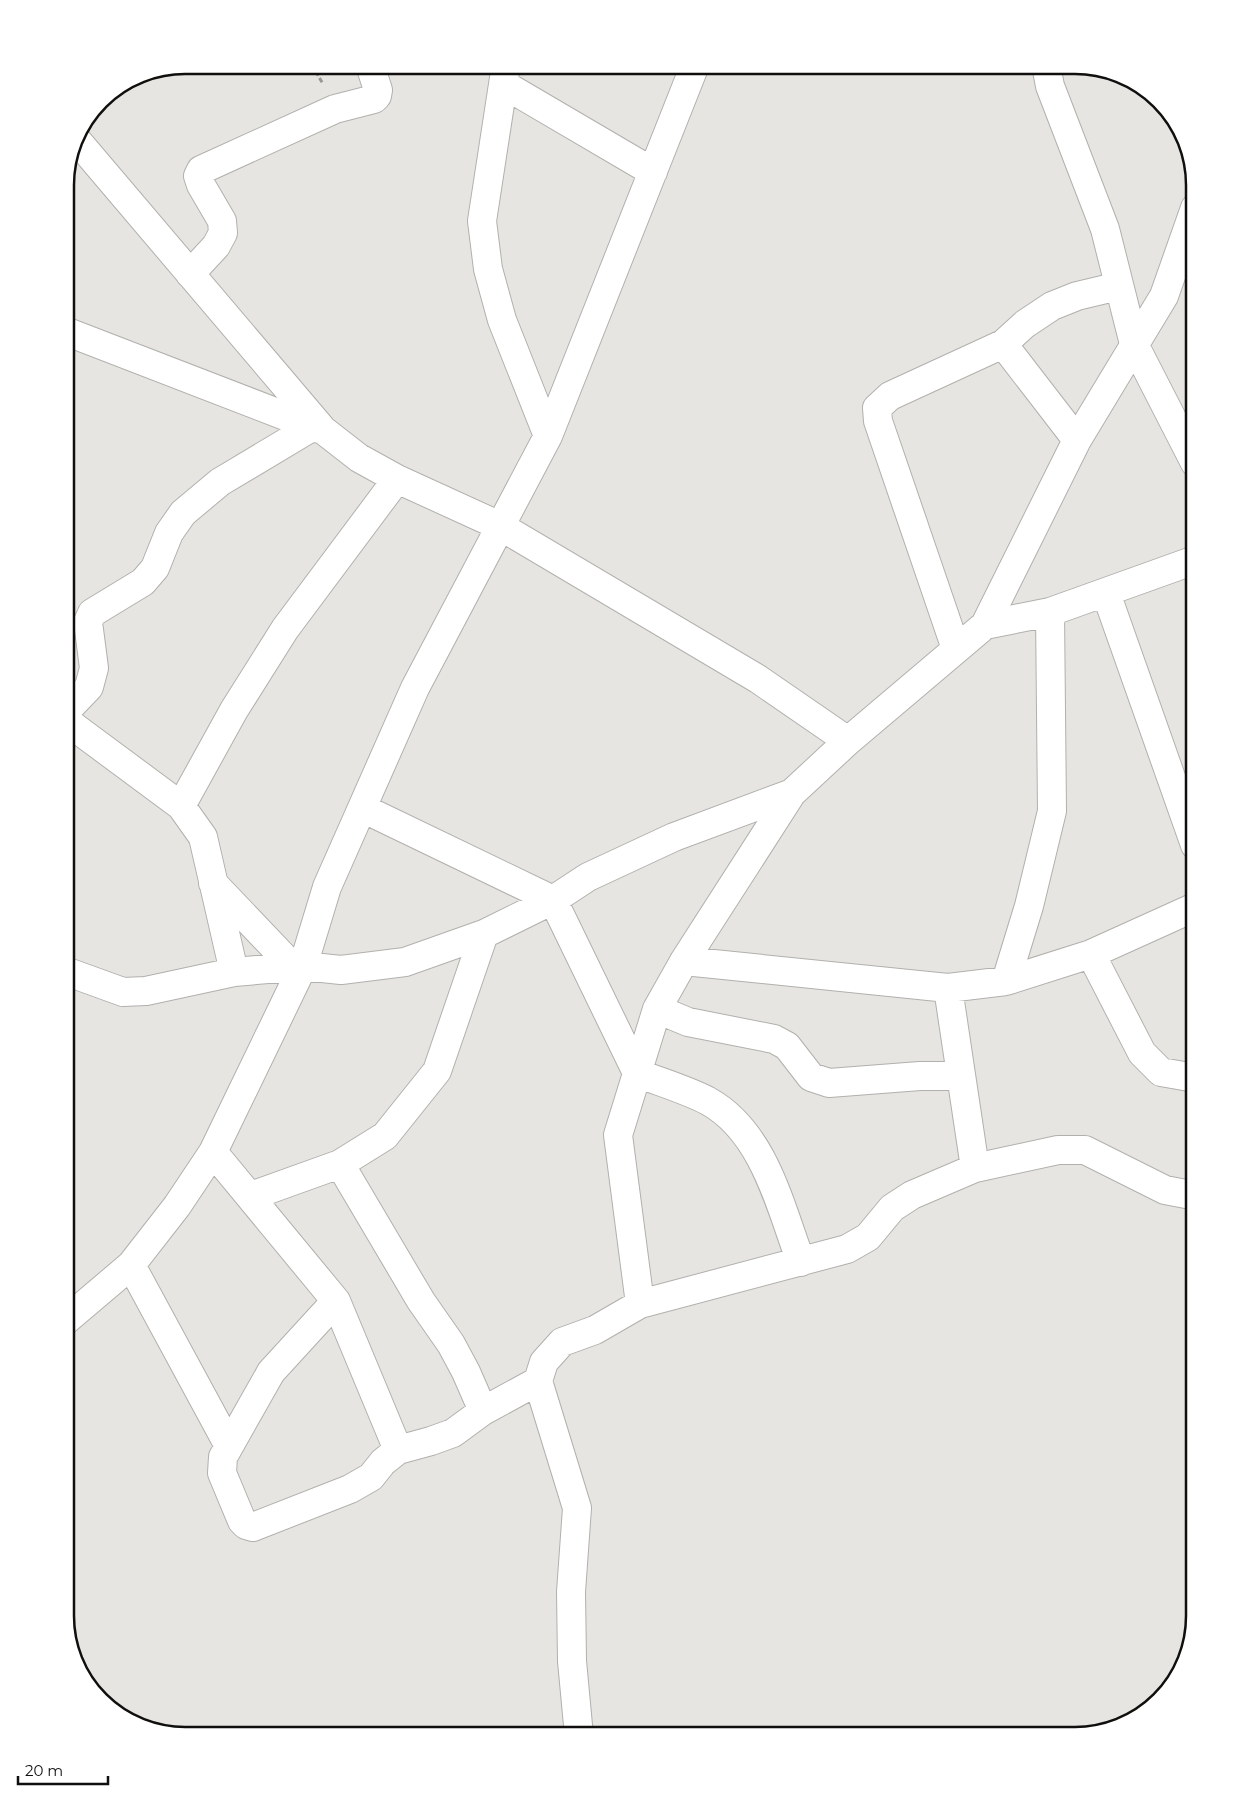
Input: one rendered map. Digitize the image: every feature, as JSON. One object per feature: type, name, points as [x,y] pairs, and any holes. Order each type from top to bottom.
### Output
[{"type":"street","points":[[190,274],[216,246],[223,233],[222,221],[200,185],[198,176],[201,170],[336,109],[374,99],[377,96],[378,90],[373,74]]},
{"type":"street","points":[[548,436],[502,320],[488,269],[482,220],[505,74],[653,172]]},
{"type":"street","points":[[74,1313],[131,1265],[177,1206],[213,1152],[298,967],[327,887],[415,688],[548,436],[691,74]]},
{"type":"street","points":[[1048,74],[1050,86],[1105,229],[1134,344],[1186,445]]},
{"type":"street","points":[[81,145],[317,429]]},
{"type":"street","points":[[640,1304],[618,1135],[657,1009],[684,961],[792,793],[848,741],[985,625],[1077,440],[1164,296],[1186,234]]},
{"type":"street","points":[[956,650],[878,421],[877,408],[890,396],[1003,344],[1025,324],[1052,306],[1077,296],[1119,286]]},
{"type":"street","points":[[74,334],[317,429],[359,458],[396,480],[500,526],[758,679],[848,741]]},
{"type":"street","points":[[1003,344],[1077,440]]},
{"type":"street","points":[[74,703],[89,688],[94,668],[88,622],[92,613],[142,582],[155,568],[169,533],[183,513],[220,482],[317,429]]},
{"type":"street","points":[[181,806],[234,710],[285,629],[396,480]]},
{"type":"street","points":[[985,625],[1050,612],[1186,563]]},
{"type":"street","points":[[1106,593],[1186,820]]},
{"type":"street","points":[[1006,981],[1029,906],[1052,811],[1050,612]]},
{"type":"street","points":[[74,727],[181,806],[203,837],[234,972]]},
{"type":"street","points":[[74,974],[123,992],[146,991],[234,972],[298,967],[342,970],[405,962],[484,934],[553,900],[588,877],[674,837],[792,793]]},
{"type":"street","points":[[362,808],[553,900],[637,1073],[708,1101],[732,1119],[756,1149],[773,1186],[801,1262]]},
{"type":"street","points":[[213,882],[298,967]]},
{"type":"street","points":[[684,961],[948,988],[1006,981],[1091,954],[1186,910]]},
{"type":"street","points":[[251,1196],[340,1164],[385,1136],[437,1072],[484,934]]},
{"type":"street","points":[[1091,954],[1142,1053],[1161,1072],[1186,1076]]},
{"type":"street","points":[[948,988],[975,1168]]},
{"type":"street","points":[[657,1009],[688,1022],[774,1039],[786,1046],[811,1077],[829,1083],[920,1076],[960,1076]]},
{"type":"street","points":[[578,1727],[572,1661],[571,1592],[577,1508],[538,1381],[544,1362],[562,1342],[595,1330],[640,1304],[846,1249],[868,1237],[892,1208],[912,1195],[975,1168],[1058,1150],[1085,1150],[1164,1190],[1186,1194]]},
{"type":"street","points":[[213,1152],[336,1300],[398,1450]]},
{"type":"street","points":[[340,1164],[420,1301],[451,1344],[483,1411]]},
{"type":"street","points":[[131,1265],[229,1446]]},
{"type":"street","points":[[336,1300],[271,1372],[223,1457],[222,1473],[242,1521],[246,1525],[252,1526],[350,1489],[371,1477],[383,1462],[398,1450],[431,1442],[454,1432],[483,1411],[538,1381]]}]
